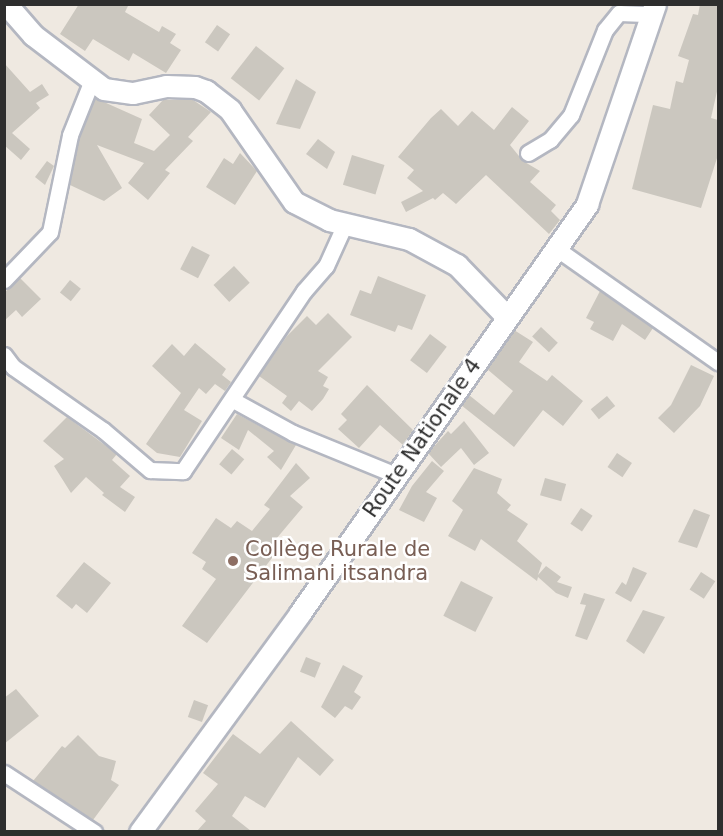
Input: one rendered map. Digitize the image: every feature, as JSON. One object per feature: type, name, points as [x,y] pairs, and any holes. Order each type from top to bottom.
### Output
[{"type":"main road","points":[[6,4],[33,35],[104,89],[133,93],[166,86],[195,87],[206,91],[230,110],[294,202],[345,224],[409,239],[457,265],[507,317]]},
{"type":"main road","name":"Route Nationale 4","points":[[140,831],[587,204],[654,9]]},
{"type":"street","points":[[528,153],[550,140],[571,115],[605,30],[619,13],[654,9]]},
{"type":"street","points":[[4,280],[50,232],[70,135],[92,80]]},
{"type":"street","points":[[4,355],[13,367],[104,430],[150,470],[183,471],[233,400],[304,291],[326,266],[345,224]]},
{"type":"street","points":[[557,249],[718,362]]},
{"type":"street","points":[[233,400],[292,433],[396,475]]},
{"type":"street","points":[[4,773],[94,831]]},
{"type":"building","points":[[79,4],[129,4],[125,12],[159,32],[162,26],[176,34],[170,43],[181,50],[166,73],[133,53],[129,61],[93,39],[85,51],[60,34]]},
{"type":"building","points":[[700,4],[718,4],[718,87],[711,118],[718,120],[718,155],[701,208],[632,189],[653,105],[670,109],[676,81],[683,83],[689,60],[678,56],[693,14],[698,15]]},
{"type":"building","points":[[217,25],[230,34],[218,51],[205,42]]},
{"type":"building","points":[[256,46],[284,68],[259,100],[231,78]]},
{"type":"building","points":[[4,63],[30,92],[42,84],[49,95],[36,103],[40,108],[12,133],[30,149],[21,160],[4,145]]},
{"type":"building","points":[[296,79],[316,92],[300,129],[276,124]]},
{"type":"building","points":[[95,98],[142,119],[134,143],[154,151],[170,135],[149,115],[163,100],[193,100],[211,112],[188,137],[193,141],[165,170],[170,173],[148,200],[128,183],[144,163],[97,145],[122,188],[104,201],[70,185],[79,138]]},
{"type":"building","points":[[512,107],[529,121],[510,145],[523,161],[540,171],[530,182],[556,205],[551,211],[560,220],[549,234],[486,175],[456,204],[443,193],[435,200],[433,198],[406,212],[401,202],[423,191],[407,178],[414,170],[398,157],[431,118],[441,109],[458,126],[472,111],[494,130]]},
{"type":"building","points":[[318,139],[335,152],[327,169],[306,154]]},
{"type":"building","points":[[240,153],[257,171],[235,205],[206,187],[224,158],[233,164]]},
{"type":"building","points":[[352,155],[385,165],[375,195],[343,185]]},
{"type":"building","points":[[47,161],[54,166],[45,185],[35,177]]},
{"type":"building","points":[[192,246],[210,255],[198,278],[180,269]]},
{"type":"building","points":[[234,266],[250,283],[229,302],[214,285]]},
{"type":"building","points":[[378,276],[426,295],[412,330],[398,325],[395,332],[350,315],[360,290],[371,294]]},
{"type":"building","points":[[20,278],[41,299],[22,317],[16,310],[4,321],[4,293]]},
{"type":"building","points":[[70,280],[81,289],[71,301],[60,292]]},
{"type":"building","points":[[600,291],[653,328],[645,340],[622,324],[613,341],[590,329],[594,322],[586,318]]},
{"type":"building","points":[[328,313],[352,337],[318,371],[328,377],[323,386],[329,389],[323,399],[312,411],[299,401],[291,411],[282,403],[287,396],[259,376],[287,336],[307,316],[316,325]]},
{"type":"building","points":[[541,327],[558,343],[549,352],[532,337]]},
{"type":"building","points":[[514,330],[533,342],[519,362],[547,381],[552,375],[583,401],[563,426],[543,410],[514,447],[461,405],[469,395],[494,415],[513,391],[487,369]]},
{"type":"building","points":[[430,334],[447,347],[427,373],[410,360]]},
{"type":"building","points":[[195,343],[226,369],[222,375],[231,382],[225,391],[215,384],[206,394],[199,388],[184,410],[202,421],[180,457],[157,453],[146,444],[181,393],[152,366],[172,344],[184,356]]},
{"type":"building","points":[[691,365],[714,376],[700,406],[674,433],[658,418],[671,405]]},
{"type":"building","points":[[367,385],[413,430],[403,445],[380,425],[359,448],[338,429],[347,420],[341,414]]},
{"type":"building","points":[[607,396],[615,406],[599,419],[591,409]]},
{"type":"building","points":[[237,414],[296,445],[281,470],[267,457],[274,451],[248,430],[239,450],[221,438]]},
{"type":"building","points":[[67,417],[117,454],[112,460],[130,476],[120,487],[135,497],[125,512],[102,495],[104,493],[86,477],[71,493],[54,466],[64,459],[43,441]]},
{"type":"building","points":[[464,421],[489,453],[474,465],[461,448],[441,467],[428,453],[448,431],[451,434]]},
{"type":"building","points":[[232,449],[244,459],[231,475],[219,464]]},
{"type":"building","points":[[617,453],[632,463],[622,477],[607,467]]},
{"type":"building","points":[[432,461],[444,471],[426,492],[437,498],[424,522],[399,510],[412,486]]},
{"type":"building","points":[[296,463],[310,478],[290,496],[303,507],[271,545],[278,550],[207,643],[182,626],[216,579],[202,569],[206,562],[192,553],[216,518],[231,528],[237,521],[252,531],[270,509],[264,505]]},
{"type":"building","points":[[474,468],[502,479],[497,493],[511,505],[507,510],[528,524],[517,541],[542,563],[538,575],[546,566],[561,577],[557,582],[572,587],[568,598],[556,593],[538,577],[537,581],[481,539],[475,551],[448,536],[463,510],[452,501]]},
{"type":"building","points":[[545,478],[566,484],[561,501],[540,495]]},
{"type":"building","points":[[581,508],[593,516],[582,532],[570,524]]},
{"type":"building","points":[[694,509],[710,515],[697,548],[678,542]]},
{"type":"building","points":[[84,562],[111,583],[87,613],[76,604],[72,609],[56,596]]},
{"type":"building","points":[[633,567],[647,573],[631,602],[615,593],[622,582],[626,585]]},
{"type":"building","points":[[701,572],[715,581],[704,599],[690,590]]},
{"type":"building","points":[[461,581],[493,597],[475,632],[443,616]]},
{"type":"building","points":[[584,593],[605,599],[587,640],[575,636],[586,605],[580,604]]},
{"type":"building","points":[[643,610],[665,617],[644,654],[626,641]]},
{"type":"building","points":[[306,657],[321,663],[315,678],[300,672]]},
{"type":"building","points":[[343,665],[363,676],[354,692],[361,697],[352,710],[345,706],[335,718],[321,707]]},
{"type":"building","points":[[16,689],[39,716],[4,744],[4,698]]},
{"type":"building","points":[[194,700],[208,705],[202,722],[188,717]]},
{"type":"building","points":[[291,721],[334,760],[320,776],[298,757],[265,808],[245,796],[232,816],[251,831],[197,831],[206,821],[195,811],[218,784],[203,773],[233,734],[260,754]]},
{"type":"building","points":[[78,735],[99,756],[116,761],[111,780],[119,785],[93,820],[33,781],[62,746],[65,748]]},
{"type":"place","name":"Collège Rurale de Salimani itsandra","points":[[233,561]]}]
